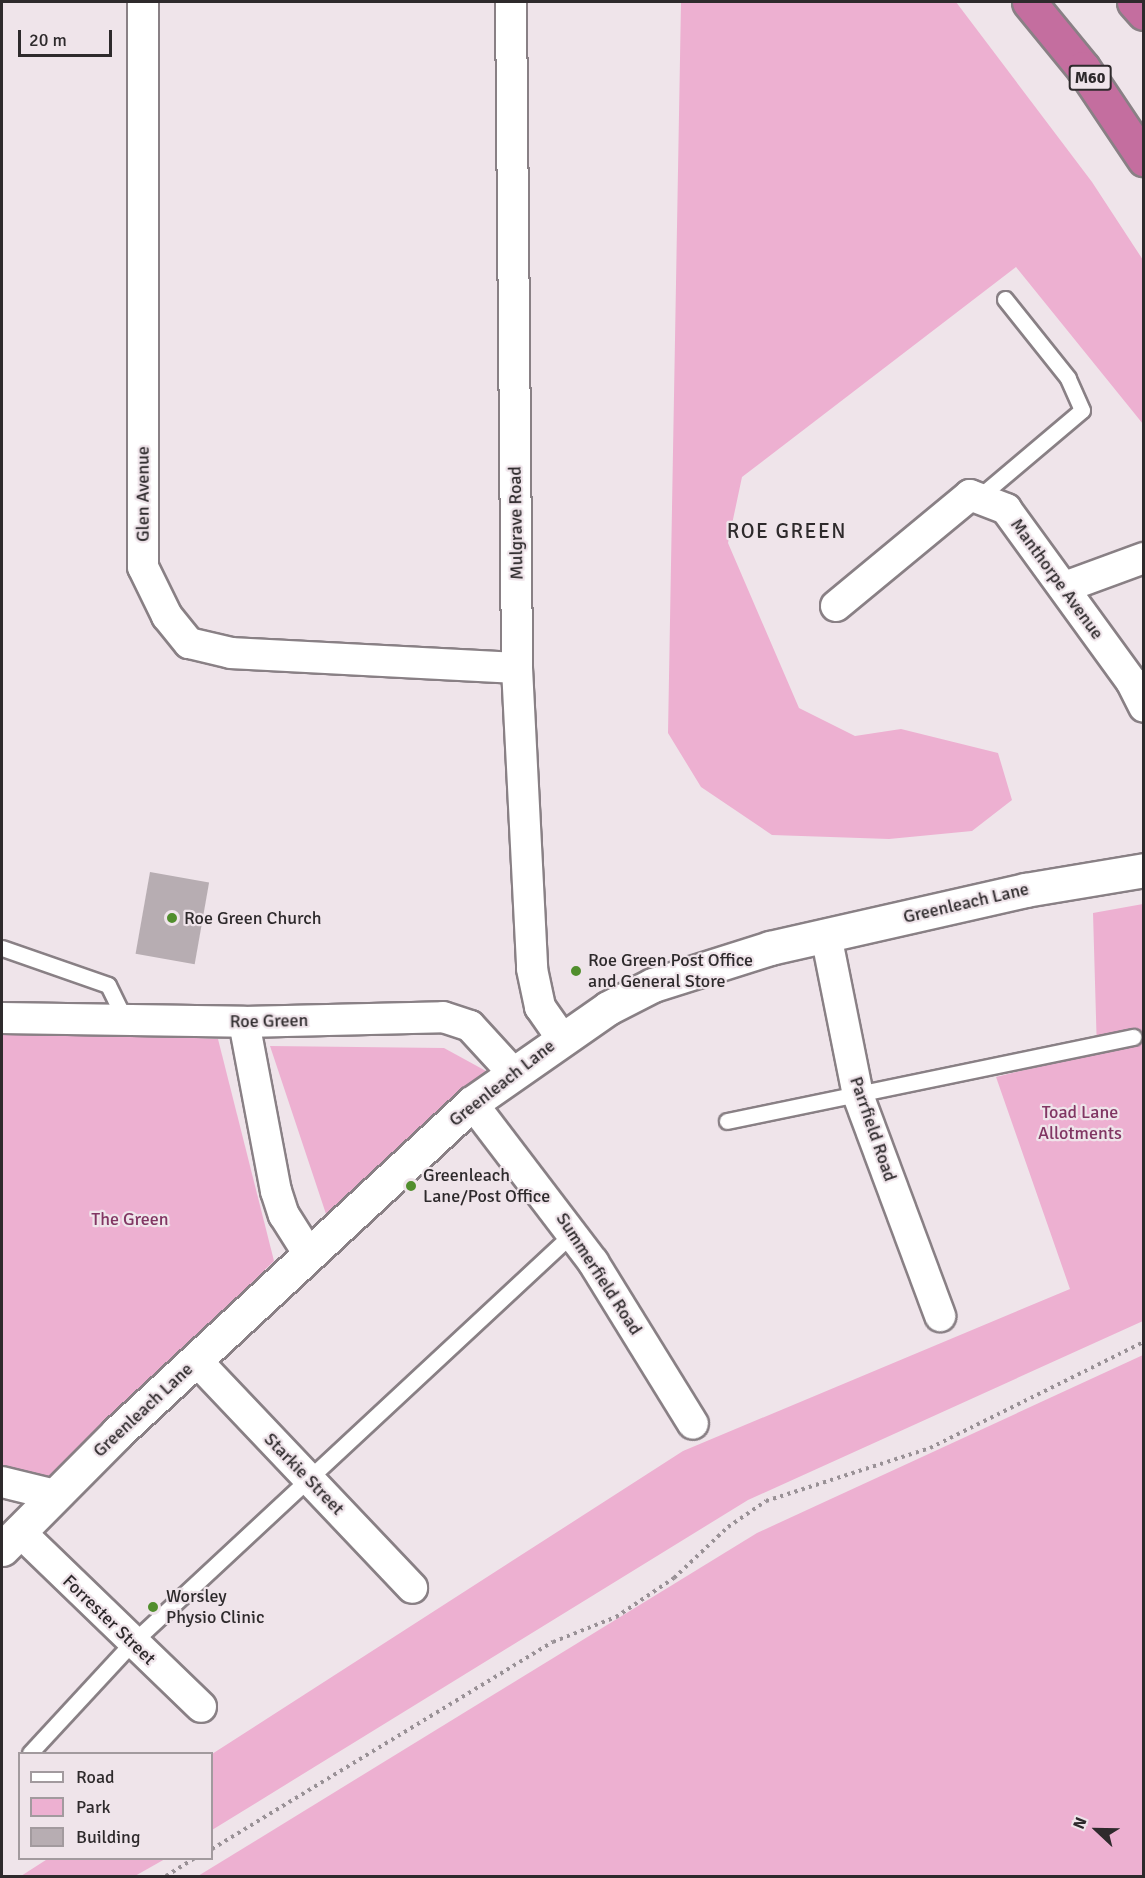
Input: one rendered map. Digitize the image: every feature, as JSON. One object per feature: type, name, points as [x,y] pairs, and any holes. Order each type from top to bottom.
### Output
[{"type":"highway","name":"M60","points":[[1029,2],[1083,68],[1143,159]]},
{"type":"highway","points":[[1134,2],[1143,13]]},
{"type":"street","name":"Glen Avenue","points":[[143,2],[143,567],[167,616],[189,643],[231,653],[517,668]]},
{"type":"street","name":"Mulgrave Road","points":[[511,2],[517,668],[532,969],[540,1007],[561,1037]]},
{"type":"street","points":[[836,606],[970,495],[978,498]]},
{"type":"street","name":"Manthorpe Avenue","points":[[978,498],[1006,509],[1065,587],[1143,706]]},
{"type":"street","points":[[1065,587],[1143,558]]},
{"type":"street","name":"Greenleach Lane","points":[[10,1540],[55,1494],[308,1253],[472,1103],[561,1037],[653,986],[826,935],[1025,890],[1143,870]]},
{"type":"street","name":"Parrfield Road","points":[[826,935],[858,1095],[940,1316]]},
{"type":"street","name":"Roe Green","points":[[2,1018],[244,1022],[442,1017],[470,1026],[513,1073]]},
{"type":"street","points":[[244,1022],[276,1191],[284,1215],[308,1253]]},
{"type":"street","name":"Summerfield Road","points":[[472,1103],[573,1233],[693,1424]]},
{"type":"street","name":"Starkie Street","points":[[196,1360],[412,1588]]},
{"type":"street","points":[[2,1482],[55,1494]]},
{"type":"street","name":"Forrester Street","points":[[10,1540],[132,1643],[201,1707]]},
{"type":"lane","points":[[978,498],[1082,411],[1068,378],[1005,298]]},
{"type":"lane","points":[[2,948],[108,986],[125,1020]]},
{"type":"lane","points":[[727,1121],[1133,1037]]},
{"type":"lane","points":[[31,1752],[132,1643],[573,1233]]},
{"type":"path","points":[[213,1848],[553,1642],[616,1617],[674,1578],[728,1527],[766,1501],[930,1448],[1143,1342]]},
{"type":"path","points":[[166,1876],[192,1860]]},
{"type":"green space","points":[[681,2],[956,2],[1092,182],[1143,260],[1143,424],[1016,267],[742,477],[728,543],[799,708],[855,736],[901,729],[998,753],[1012,800],[972,831],[889,839],[772,835],[701,787],[668,733]]},
{"type":"green space","name":"Toad Lane Allotments","points":[[1143,904],[1143,1321],[748,1500],[213,1829],[213,1753],[683,1451],[1070,1289],[996,1077],[1097,1052],[1093,913]]},
{"type":"green space","name":"The Green","points":[[2,1029],[218,1039],[274,1261],[52,1477],[2,1465]]},
{"type":"green space","points":[[270,1046],[444,1048],[486,1071],[326,1214]]},
{"type":"green space","points":[[1143,1355],[1143,1876],[198,1876],[757,1533]]},
{"type":"green space","points":[[46,1860],[163,1860],[135,1876],[21,1876]]},
{"type":"building","name":"Roe Green Church","points":[[150,872],[209,882],[195,964],[136,954]]},
{"type":"place","name":"Roe Green Church","points":[[172,918]]},
{"type":"place","name":"Roe Green Post Office and General Store","points":[[576,971]]},
{"type":"place","name":"Greenleach Lane/Post Office","points":[[411,1186]]},
{"type":"place","name":"Worsley Physio Clinic","points":[[153,1607]]},
{"type":"district","name":"ROE GREEN","points":[[787,531]]}]
